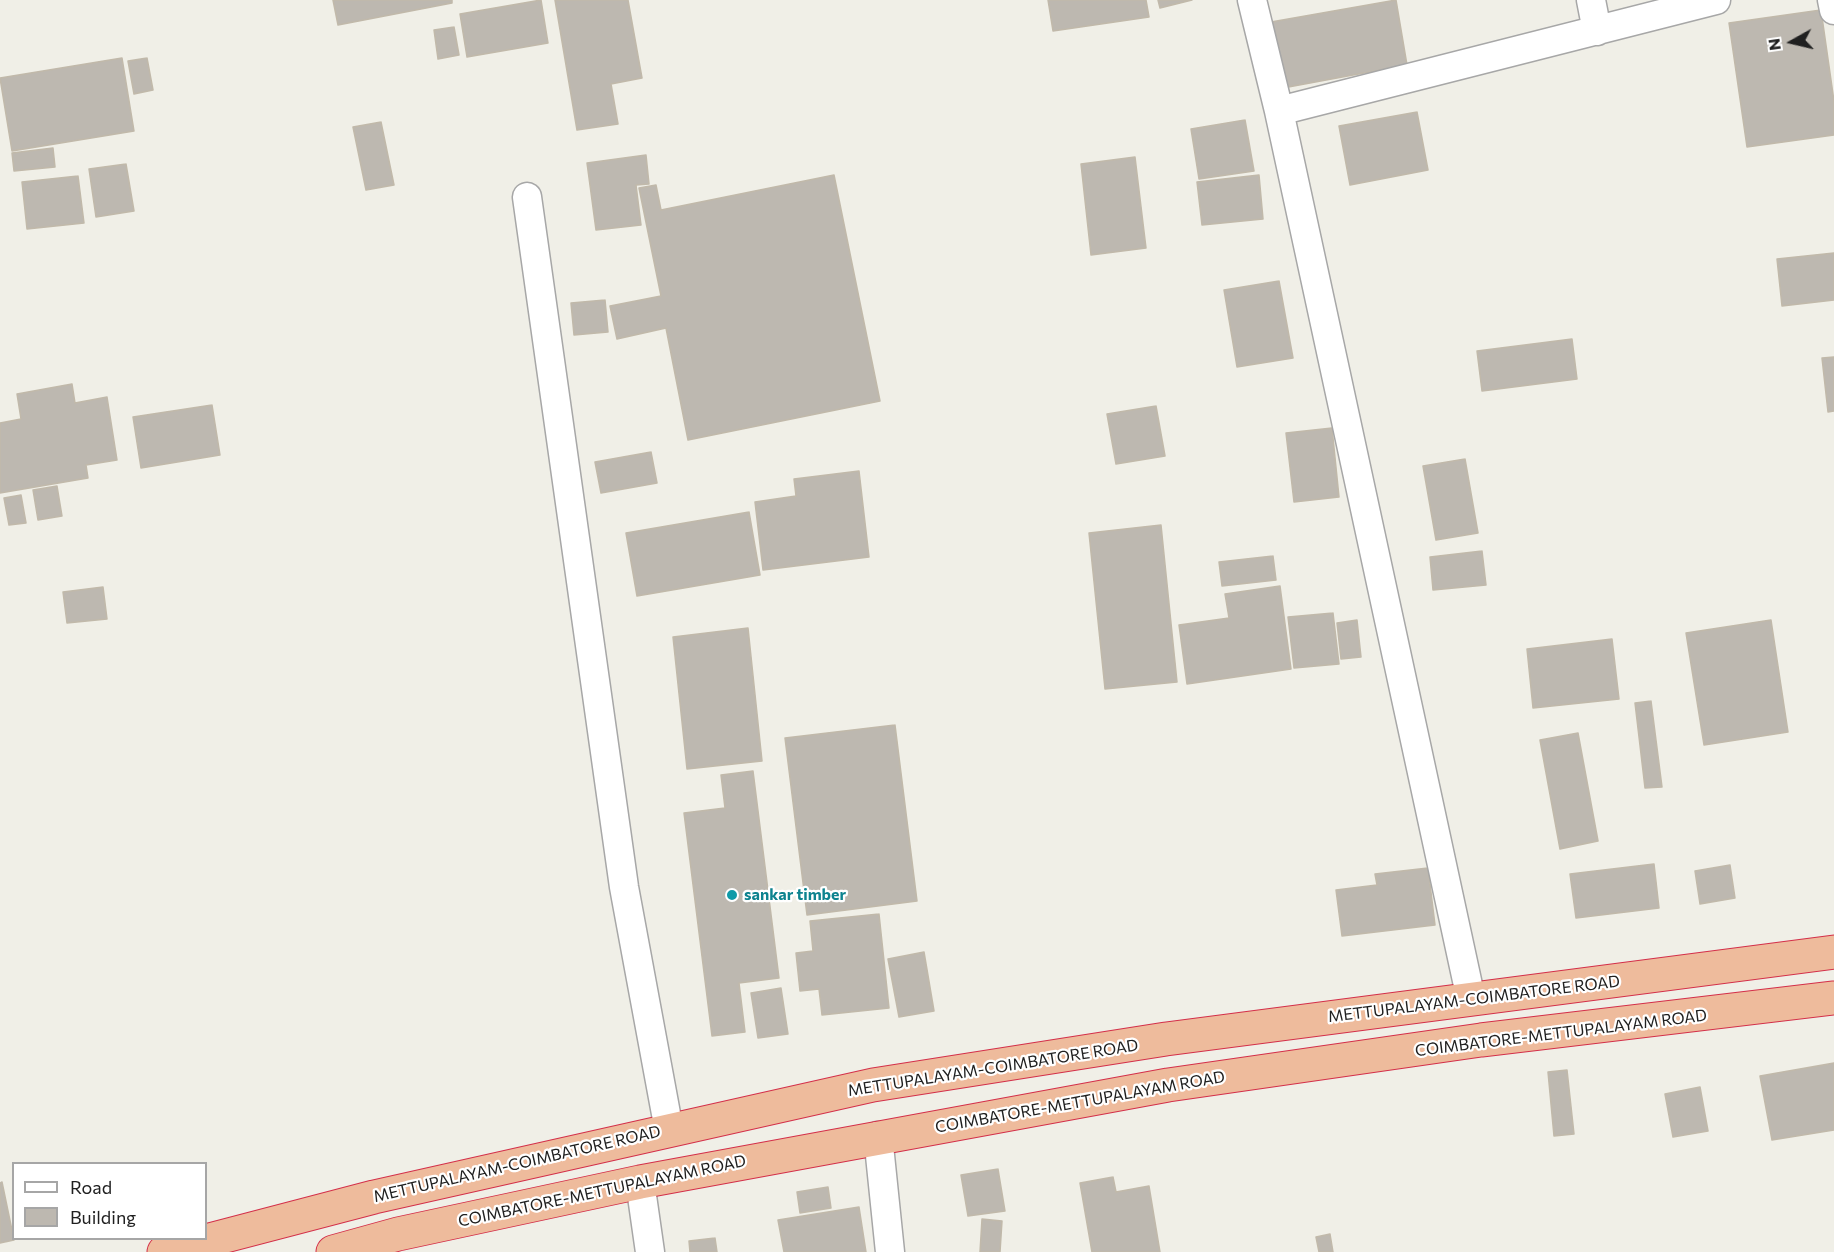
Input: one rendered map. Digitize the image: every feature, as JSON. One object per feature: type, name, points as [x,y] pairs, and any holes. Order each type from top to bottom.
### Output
[{"type":"highway","name":"METTUPALAYAM-COIMBATORE ROAD","points":[[164,1252],[374,1197],[885,1084],[1166,1039],[1834,952]]},
{"type":"highway","name":"COIMBATORE-METTUPALAYAM ROAD","points":[[333,1252],[398,1234],[640,1182],[878,1136],[1168,1085],[1481,1041],[1834,998]]},
{"type":"street","points":[[1252,0],[1279,111],[1471,999]]},
{"type":"street","points":[[1591,0],[1597,31]]},
{"type":"street","points":[[1279,111],[1716,0]]},
{"type":"street","points":[[1832,0],[1834,10]]},
{"type":"street","points":[[527,197],[624,887],[669,1130]]},
{"type":"street","points":[[878,1136],[890,1252]]},
{"type":"street","points":[[640,1182],[650,1252]]},
{"type":"building","points":[[333,0],[452,0],[452,3],[338,25]]},
{"type":"building","points":[[541,0],[548,43],[467,57],[460,14]]},
{"type":"building","points":[[555,0],[628,0],[642,78],[611,84],[618,124],[577,130]]},
{"type":"building","points":[[1048,0],[1146,0],[1149,17],[1053,31]]},
{"type":"building","points":[[1158,0],[1192,0],[1160,8]]},
{"type":"building","points":[[1396,0],[1407,65],[1283,88],[1271,22]]},
{"type":"building","points":[[1821,10],[1834,101],[1834,135],[1747,147],[1729,23]]},
{"type":"building","points":[[454,27],[459,55],[438,59],[434,30]]},
{"type":"building","points":[[122,58],[134,131],[12,151],[0,78]]},
{"type":"building","points":[[147,58],[153,90],[134,94],[128,61]]},
{"type":"building","points":[[1417,112],[1428,170],[1350,185],[1339,126]]},
{"type":"building","points":[[1245,120],[1254,171],[1199,179],[1191,129]]},
{"type":"building","points":[[381,122],[394,185],[366,190],[353,127]]},
{"type":"building","points":[[53,148],[55,167],[14,171],[12,153]]},
{"type":"building","points":[[646,155],[649,184],[636,185],[641,225],[596,230],[587,163]]},
{"type":"building","points":[[1135,157],[1146,248],[1091,255],[1081,164]]},
{"type":"building","points":[[126,164],[134,211],[96,217],[89,169]]},
{"type":"building","points":[[834,175],[880,401],[688,440],[666,328],[617,339],[610,306],[661,296],[639,188],[656,185],[661,210]]},
{"type":"building","points":[[1259,175],[1263,219],[1202,225],[1197,182]]},
{"type":"building","points":[[78,176],[84,223],[27,229],[22,182]]},
{"type":"building","points":[[1834,253],[1834,300],[1782,306],[1777,259]]},
{"type":"building","points":[[1279,281],[1293,358],[1237,367],[1224,290]]},
{"type":"building","points":[[605,300],[608,332],[574,335],[571,303]]},
{"type":"building","points":[[1572,339],[1577,379],[1482,391],[1477,351]]},
{"type":"building","points":[[1834,357],[1834,411],[1828,412],[1822,358]]},
{"type":"building","points":[[72,384],[75,403],[107,397],[117,460],[86,465],[88,478],[0,493],[0,423],[21,419],[17,394]]},
{"type":"building","points":[[212,405],[220,455],[141,468],[133,417]]},
{"type":"building","points":[[1156,406],[1165,456],[1116,464],[1107,414]]},
{"type":"building","points":[[1332,428],[1339,497],[1294,502],[1286,433]]},
{"type":"building","points":[[651,452],[657,483],[601,493],[595,462]]},
{"type":"building","points":[[1465,459],[1478,533],[1436,540],[1423,466]]},
{"type":"building","points":[[859,471],[869,557],[763,570],[755,502],[796,496],[794,479]]},
{"type":"building","points":[[57,486],[62,516],[38,520],[33,490]]},
{"type":"building","points":[[21,495],[26,523],[9,525],[4,498]]},
{"type":"building","points":[[749,512],[760,575],[637,596],[626,533]]},
{"type":"building","points":[[1161,525],[1177,682],[1105,689],[1089,533]]},
{"type":"building","points":[[1482,551],[1486,585],[1433,590],[1430,557]]},
{"type":"building","points":[[1273,556],[1276,580],[1222,586],[1219,562]]},
{"type":"building","points":[[1280,586],[1291,669],[1187,684],[1179,625],[1229,618],[1225,594]]},
{"type":"building","points":[[103,587],[107,619],[67,623],[63,592]]},
{"type":"building","points":[[1333,613],[1339,664],[1294,668],[1288,617]]},
{"type":"building","points":[[1357,620],[1361,657],[1341,659],[1337,623]]},
{"type":"building","points":[[1771,620],[1788,732],[1704,745],[1686,633]]},
{"type":"building","points":[[748,628],[762,761],[687,769],[673,637]]},
{"type":"building","points":[[1612,639],[1619,699],[1533,708],[1527,649]]},
{"type":"building","points":[[1651,701],[1662,787],[1645,788],[1635,703]]},
{"type":"building","points":[[895,725],[917,901],[807,915],[785,738]]},
{"type":"building","points":[[1578,733],[1598,841],[1560,849],[1540,740]]},
{"type":"building","name":"sankar timber","points":[[753,771],[779,978],[739,983],[745,1032],[712,1036],[684,813],[725,808],[721,775]]},
{"type":"building","points":[[1654,864],[1659,908],[1576,918],[1570,874]]},
{"type":"building","points":[[1730,865],[1735,898],[1700,904],[1695,871]]},
{"type":"building","points":[[1428,868],[1435,925],[1342,936],[1336,890],[1377,885],[1375,874]]},
{"type":"building","points":[[879,914],[889,1008],[822,1015],[819,989],[800,991],[796,953],[813,951],[810,921]]},
{"type":"building","points":[[924,952],[934,1011],[899,1017],[888,959]]},
{"type":"building","points":[[781,988],[788,1034],[758,1038],[751,993]]},
{"type":"building","points":[[1834,1063],[1834,1130],[1772,1140],[1760,1076]]},
{"type":"building","points":[[1567,1070],[1574,1134],[1554,1136],[1548,1072]]},
{"type":"building","points":[[1700,1087],[1708,1131],[1673,1137],[1665,1094]]},
{"type":"building","points":[[998,1169],[1005,1211],[968,1216],[961,1175]]},
{"type":"building","points":[[1113,1177],[1116,1192],[1149,1186],[1160,1252],[1092,1252],[1080,1183]]},
{"type":"building","points":[[2,1182],[12,1240],[14,1240],[0,1243],[0,1183]]},
{"type":"building","points":[[828,1187],[831,1208],[800,1213],[797,1192]]},
{"type":"building","points":[[859,1207],[866,1252],[784,1252],[778,1220]]},
{"type":"building","points":[[982,1219],[1002,1221],[1000,1252],[980,1252]]},
{"type":"building","points":[[1330,1234],[1333,1252],[1319,1252],[1316,1237]]},
{"type":"building","points":[[715,1238],[717,1252],[690,1252],[689,1241]]},
{"type":"place","name":"sankar timber","points":[[732,895]]}]
